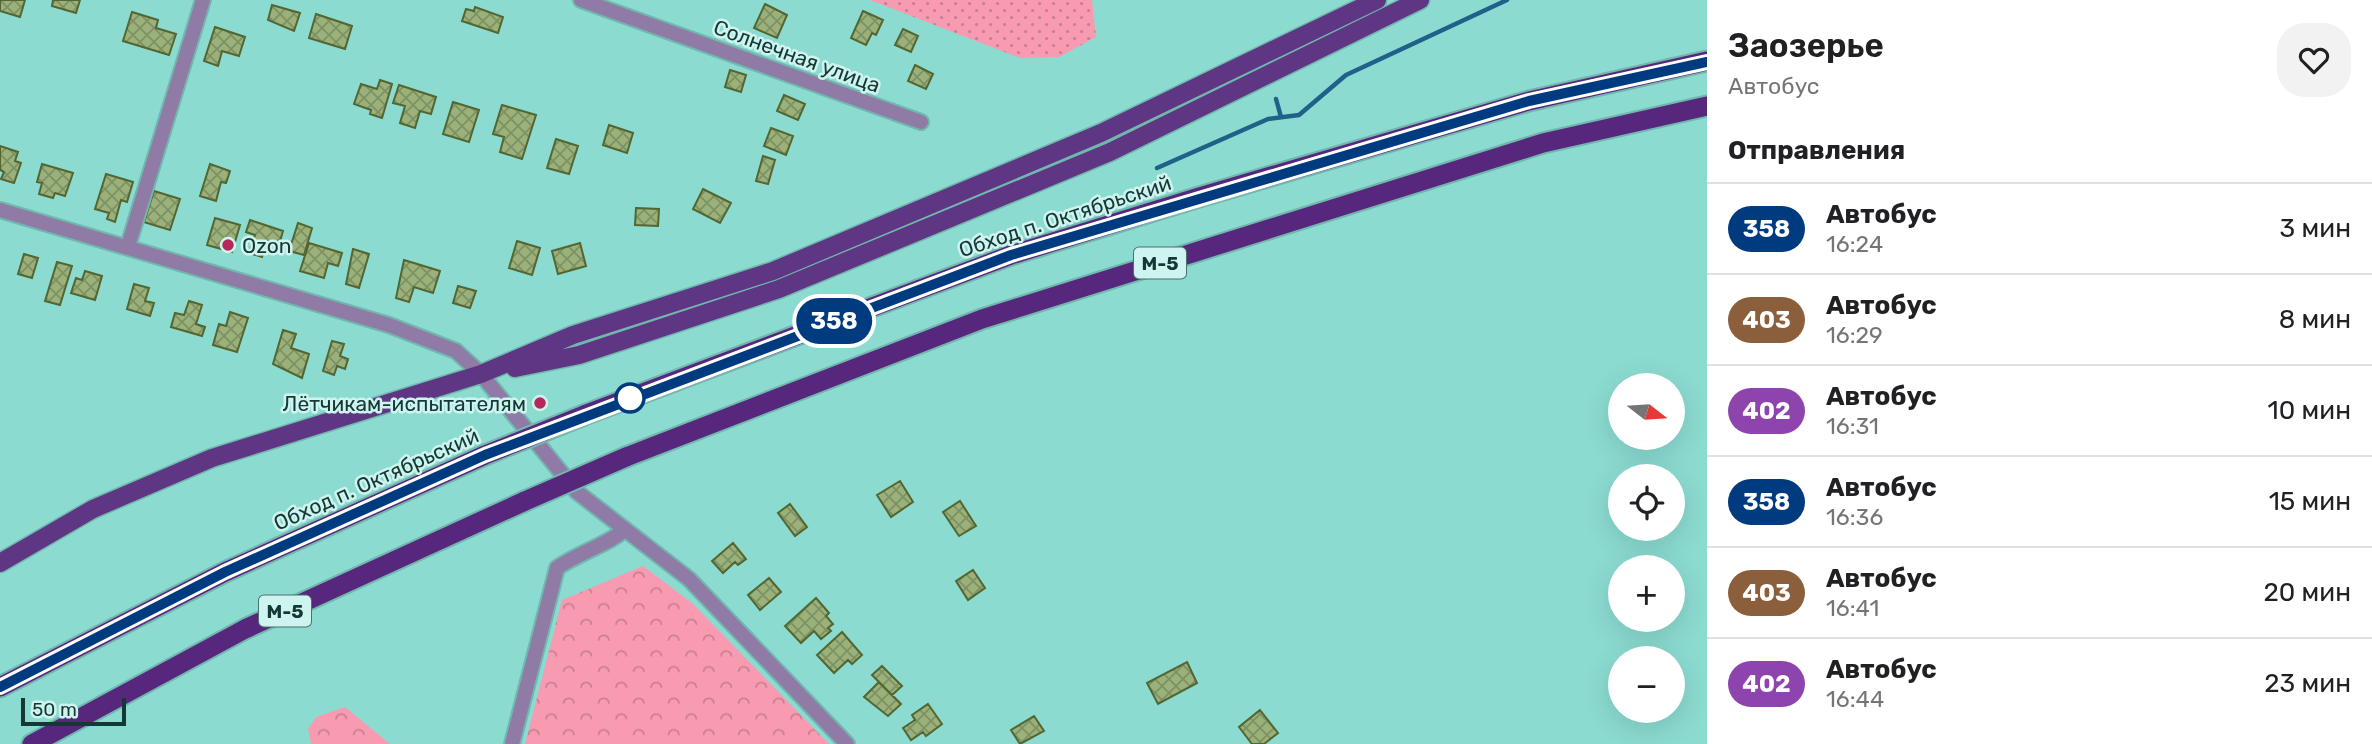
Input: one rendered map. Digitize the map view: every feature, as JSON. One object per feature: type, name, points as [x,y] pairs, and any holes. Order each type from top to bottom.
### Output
[{"type":"highway","name":"Обход п. Октябрьский","points":[[9,682],[225,572],[485,455],[584,415],[1011,255],[1529,101],[1707,61]]},
{"type":"highway","name":"М-5","points":[[32,744],[245,629],[526,501],[625,457],[982,319],[1543,143],[1707,106]]},
{"type":"main road","points":[[0,563],[93,509],[212,458],[481,374],[573,335],[786,266],[1101,133],[1377,0]]},
{"type":"main road","points":[[481,374],[579,355],[779,289],[1110,152],[1420,0]]},
{"type":"street","points":[[128,246],[203,0]]},
{"type":"street","name":"Солнечная улица","points":[[581,0],[920,122]]},
{"type":"street","points":[[0,210],[128,246],[431,339],[456,351],[481,374],[572,487],[689,579],[847,744]]},
{"type":"street","points":[[512,744],[557,568],[597,544],[618,537],[625,529]]},
{"type":"green space","points":[[870,0],[1092,0],[1096,37],[1059,57],[1020,58]]},
{"type":"green space","points":[[643,566],[692,603],[829,744],[525,744],[562,600]]},
{"type":"green space","points":[[345,707],[390,744],[311,744],[308,729],[316,717]]},
{"type":"building","points":[[0,0],[25,0],[20,17],[0,11]]},
{"type":"building","points":[[53,0],[80,0],[76,13],[52,6]]},
{"type":"building","points":[[765,4],[787,15],[777,38],[754,28]]},
{"type":"building","points":[[272,5],[300,13],[294,31],[268,20]]},
{"type":"building","points":[[475,7],[503,17],[498,33],[462,21],[466,9],[474,11]]},
{"type":"building","points":[[863,11],[883,20],[876,35],[872,33],[866,45],[851,38]]},
{"type":"building","points":[[132,12],[158,20],[156,28],[176,34],[169,55],[123,41]]},
{"type":"building","points":[[316,14],[352,26],[345,49],[309,38]]},
{"type":"building","points":[[215,27],[245,37],[239,56],[222,51],[218,66],[204,61]]},
{"type":"building","points":[[903,29],[918,36],[911,52],[895,45]]},
{"type":"building","points":[[915,65],[933,74],[926,89],[908,81]]},
{"type":"building","points":[[730,70],[746,75],[741,92],[725,87]]},
{"type":"building","points":[[380,80],[392,84],[382,118],[370,114],[371,110],[354,104],[361,84],[377,89]]},
{"type":"building","points":[[399,85],[436,97],[431,114],[420,111],[415,128],[400,123],[405,106],[393,103]]},
{"type":"building","points":[[784,95],[805,104],[798,120],[777,111]]},
{"type":"building","points":[[453,102],[479,110],[469,142],[443,134]]},
{"type":"building","points":[[502,105],[536,115],[522,159],[500,152],[504,137],[493,134]]},
{"type":"building","points":[[609,125],[633,133],[627,153],[603,145]]},
{"type":"building","points":[[771,128],[793,136],[786,155],[764,146]]},
{"type":"building","points":[[556,139],[578,146],[569,174],[547,168]]},
{"type":"building","points":[[0,146],[18,152],[15,161],[21,163],[14,183],[1,179],[4,172],[0,170]]},
{"type":"building","points":[[763,156],[775,160],[768,184],[756,181]]},
{"type":"building","points":[[42,164],[73,173],[65,196],[55,193],[53,198],[39,194],[42,183],[37,182]]},
{"type":"building","points":[[210,164],[230,171],[226,183],[221,182],[216,201],[200,196]]},
{"type":"building","points":[[106,174],[133,182],[127,202],[121,200],[115,222],[107,219],[109,213],[95,209]]},
{"type":"building","points":[[703,189],[731,203],[720,223],[693,209]]},
{"type":"building","points":[[154,191],[180,199],[170,230],[144,222]]},
{"type":"building","points":[[636,208],[659,209],[658,226],[635,225]]},
{"type":"building","points":[[215,218],[240,225],[232,252],[207,245]]},
{"type":"building","points":[[250,220],[283,231],[279,245],[267,241],[262,257],[249,253],[255,235],[246,232]]},
{"type":"building","points":[[298,223],[312,228],[304,255],[289,251]]},
{"type":"building","points":[[517,241],[540,248],[532,275],[509,268]]},
{"type":"building","points":[[309,243],[342,253],[338,266],[328,263],[324,278],[300,271]]},
{"type":"building","points":[[580,243],[586,266],[558,274],[552,251]]},
{"type":"building","points":[[353,249],[369,254],[359,288],[346,284]]},
{"type":"building","points":[[24,254],[38,258],[32,278],[18,274]]},
{"type":"building","points":[[404,260],[440,271],[433,293],[414,287],[409,302],[396,298]]},
{"type":"building","points":[[57,262],[72,266],[60,305],[45,301]]},
{"type":"building","points":[[85,271],[102,276],[95,300],[71,293],[76,278],[82,280]]},
{"type":"building","points":[[134,284],[149,288],[145,301],[154,303],[150,316],[127,309]]},
{"type":"building","points":[[458,286],[476,291],[470,308],[453,303]]},
{"type":"building","points":[[189,301],[202,305],[196,324],[205,327],[202,336],[171,327],[175,313],[184,315]]},
{"type":"building","points":[[230,312],[248,318],[237,352],[213,345],[219,324],[226,326]]},
{"type":"building","points":[[283,330],[296,334],[291,348],[309,354],[302,378],[273,364]]},
{"type":"building","points":[[332,341],[344,344],[340,356],[348,359],[345,369],[337,366],[334,375],[323,371]]},
{"type":"building","points":[[900,481],[913,502],[891,517],[877,495]]},
{"type":"building","points":[[960,501],[976,526],[959,536],[943,512]]},
{"type":"building","points":[[790,504],[807,527],[795,536],[778,513]]},
{"type":"building","points":[[733,543],[746,559],[738,565],[735,562],[723,573],[712,561]]},
{"type":"building","points":[[973,570],[985,588],[968,600],[956,581]]},
{"type":"building","points":[[769,578],[781,592],[760,610],[748,595]]},
{"type":"building","points":[[816,598],[829,613],[826,616],[833,624],[828,628],[831,631],[821,639],[814,631],[801,643],[785,626]]},
{"type":"building","points":[[842,632],[862,655],[852,664],[848,660],[834,673],[817,655]]},
{"type":"building","points":[[1187,662],[1197,683],[1158,704],[1147,683]]},
{"type":"building","points":[[882,666],[902,686],[892,695],[872,675]]},
{"type":"building","points":[[879,682],[901,704],[888,716],[864,697]]},
{"type":"building","points":[[928,704],[942,724],[926,736],[923,732],[911,740],[903,728],[915,720],[912,715]]},
{"type":"building","points":[[1260,710],[1278,733],[1264,744],[1252,744],[1239,727]]},
{"type":"building","points":[[1034,716],[1044,731],[1020,744],[1011,730]]},
{"type":"waterway","points":[[1157,168],[1268,119],[1299,115],[1346,75],[1507,0]]},
{"type":"waterway","points":[[1276,99],[1281,117]]},
{"type":"bus line","name":"358","points":[[0,687],[225,572],[485,455],[584,415],[1011,255],[1529,101],[1707,62]]},
{"type":"place","name":"Ozon","points":[[228,245]]},
{"type":"place","name":"Лётчикам-испытателям","points":[[540,403]]}]
